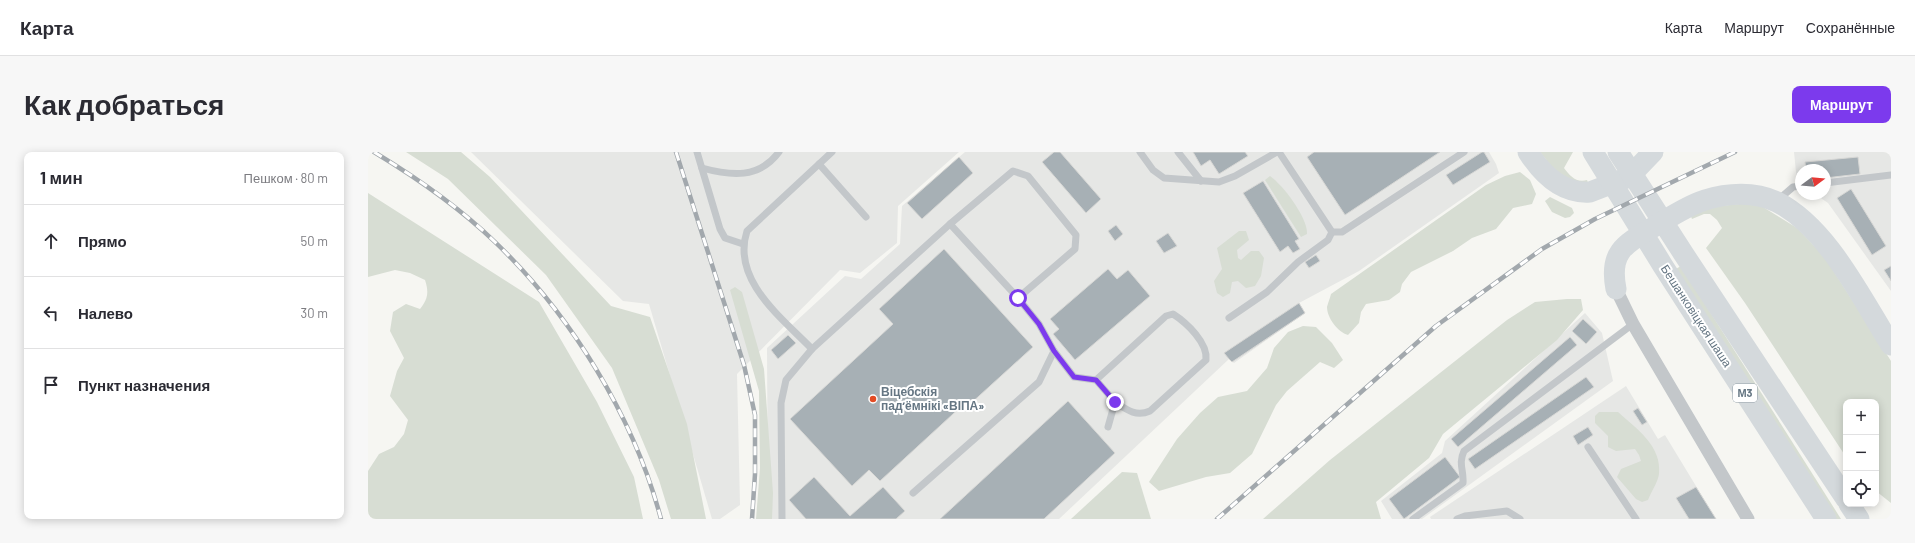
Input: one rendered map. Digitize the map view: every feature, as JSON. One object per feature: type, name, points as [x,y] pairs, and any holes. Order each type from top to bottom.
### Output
[{"type":"main road","points":[[1528,152],[1548,178],[1563,187],[1583,192],[1590,192],[1629,177],[1653,152]]},
{"type":"main road","name":"Бешанковіцкая шаша","points":[[1593,152],[1663,266],[1826,519]]},
{"type":"main road","name":"Бешанковіцкая шаша","points":[[1618,152],[1843,494]]},
{"type":"main road","points":[[1616,289],[1613,273],[1615,261],[1626,243],[1690,206],[1722,196],[1745,194],[1776,202],[1796,215],[1818,235],[1842,267],[1891,345]]},
{"type":"main road","points":[[1851,507],[1859,519]]},
{"type":"street","points":[[1616,289],[1633,324],[1746,518]]},
{"type":"lane","points":[[697,152],[720,229],[725,238],[743,244]]},
{"type":"lane","points":[[702,168],[725,174],[745,174],[772,162],[779,152]]},
{"type":"lane","points":[[812,349],[769,306],[755,286],[744,262],[743,244],[747,231],[832,152]]},
{"type":"lane","points":[[1140,152],[1153,170],[1164,178],[1219,182],[1235,176],[1278,152],[1332,232]]},
{"type":"lane","points":[[1178,152],[1201,181]]},
{"type":"lane","points":[[1332,232],[1342,232],[1464,152]]},
{"type":"lane","points":[[819,164],[866,217]]},
{"type":"lane","points":[[782,519],[781,404],[786,380],[812,349],[950,224],[1013,171],[1028,176],[1076,235],[1075,249],[1018,298]]},
{"type":"lane","points":[[1831,182],[1891,175]]},
{"type":"lane","points":[[1776,202],[1795,187]]},
{"type":"lane","points":[[950,224],[1018,298],[1039,324],[1054,351],[1074,377],[1096,380],[1115,402],[1131,413],[1144,414],[1150,411],[1206,360],[1206,353],[1203,345],[1180,318],[1173,314],[1166,316],[1096,380]]},
{"type":"lane","points":[[1229,318],[1267,292],[1298,262],[1328,240],[1332,232]]},
{"type":"lane","points":[[1413,519],[1463,483],[1460,460],[1464,452],[1633,324]]},
{"type":"lane","points":[[913,493],[1039,382],[1054,351]]},
{"type":"lane","points":[[1108,427],[1115,402]]},
{"type":"lane","points":[[1588,447],[1636,519]]},
{"type":"lane","points":[[1457,519],[1465,516],[1507,511],[1520,519]]},
{"type":"shaded area","points":[[406,152],[461,152],[490,177],[611,306],[650,317],[687,424],[706,519],[671,519],[659,480],[612,368],[546,275],[448,179]]},
{"type":"shaded area","points":[[471,152],[959,152],[898,206],[897,243],[860,273],[840,270],[737,374],[740,505],[720,519],[712,519],[649,304],[623,301]]},
{"type":"shaded area","name":"Віцебскія падʼёмнікі «ВІПА»","points":[[965,152],[1489,152],[1499,173],[1359,271],[1299,303],[1305,313],[1234,363],[1229,359],[1059,519],[768,519],[767,348],[845,276],[861,279],[900,244],[902,206]]},
{"type":"shaded area","points":[[1540,152],[1573,152],[1564,168],[1576,180],[1587,180],[1589,185],[1559,176]]},
{"type":"shaded area","points":[[1794,152],[1891,152],[1891,291],[1828,203],[1824,200],[1831,200],[1831,164],[1795,164]]},
{"type":"shaded area","points":[[1520,172],[1530,180],[1536,194],[1532,204],[1513,208],[1496,229],[1472,238],[1453,251],[1411,272],[1402,284],[1400,292],[1389,300],[1366,304],[1361,312],[1359,323],[1348,335],[1337,328],[1327,311],[1331,294],[1486,185],[1505,176]]},
{"type":"shaded area","points":[[1270,176],[1294,202],[1303,219],[1307,234],[1301,237],[1265,180]]},
{"type":"shaded area","points":[[368,193],[539,302],[597,402],[634,477],[643,519],[368,519],[368,471],[379,454],[394,447],[404,434],[408,420],[390,396],[397,371],[404,358],[390,331],[393,312],[406,304],[420,309],[426,299],[427,288],[425,280],[410,273],[395,270],[368,277]]},
{"type":"shaded area","points":[[1550,197],[1572,208],[1574,213],[1570,217],[1565,218],[1552,212],[1545,201]]},
{"type":"shaded area","points":[[1750,203],[1763,207],[1797,228],[1824,256],[1891,361],[1891,503],[1879,493],[1879,399],[1843,399],[1843,452],[1745,303],[1706,248],[1722,228],[1717,220],[1710,214],[1704,214],[1692,219],[1690,214],[1709,207]]},
{"type":"shaded area","points":[[1239,231],[1246,231],[1249,240],[1237,250],[1238,258],[1241,260],[1251,251],[1259,251],[1264,258],[1261,276],[1255,286],[1246,288],[1238,281],[1232,282],[1230,293],[1223,297],[1217,293],[1214,281],[1222,269],[1217,248]]},
{"type":"shaded area","points":[[1681,266],[1841,519],[1833,519],[1674,270]]},
{"type":"shaded area","points":[[735,287],[742,292],[764,369],[773,493],[772,519],[756,519],[760,468],[759,391],[730,290]]},
{"type":"shaded area","points":[[1581,299],[1583,310],[1557,340],[1443,434],[1429,458],[1376,502],[1381,519],[1263,519],[1330,460],[1507,320],[1535,302]]},
{"type":"shaded area","points":[[1585,313],[1602,333],[1613,381],[1422,519],[1392,519],[1381,501],[1442,453],[1445,441]]},
{"type":"shaded area","points":[[1303,326],[1316,327],[1332,343],[1343,360],[1334,368],[1320,362],[1287,391],[1276,405],[1252,454],[1230,473],[1206,477],[1159,491],[1149,482],[1177,439],[1200,413],[1218,397],[1247,391],[1267,368],[1274,348],[1288,332]]},
{"type":"shaded area","points":[[1626,386],[1658,439],[1665,435],[1716,519],[1431,519],[1430,517]]},
{"type":"shaded area","points":[[1599,412],[1618,412],[1647,439],[1657,455],[1659,474],[1648,500],[1642,502],[1636,499],[1617,477],[1621,469],[1641,461],[1635,449],[1616,451],[1608,447],[1608,436],[1595,423],[1595,416]]},
{"type":"shaded area","points":[[1122,472],[1137,473],[1151,519],[1071,519]]},
{"type":"building","points":[[1054,152],[1060,152],[1101,199],[1086,213],[1042,162]]},
{"type":"building","points":[[1193,152],[1245,152],[1248,156],[1219,174],[1210,160],[1201,166]]},
{"type":"building","points":[[1314,152],[1440,152],[1345,215],[1307,157]]},
{"type":"building","points":[[1484,152],[1490,162],[1453,185],[1446,175]]},
{"type":"building","points":[[959,157],[973,173],[922,219],[907,203]]},
{"type":"building","points":[[1858,157],[1860,174],[1831,177],[1831,164],[1805,164],[1805,162]]},
{"type":"building","points":[[1263,181],[1299,239],[1295,241],[1300,249],[1293,253],[1288,246],[1280,252],[1243,193]]},
{"type":"building","points":[[1851,189],[1886,246],[1872,255],[1837,198]]},
{"type":"building","points":[[1116,225],[1123,234],[1115,241],[1108,231]]},
{"type":"building","points":[[1168,233],[1177,246],[1164,253],[1156,241]]},
{"type":"building","points":[[944,249],[1033,347],[968,406],[965,403],[880,481],[869,470],[852,486],[790,419],[893,324],[879,309]]},
{"type":"building","points":[[1316,255],[1320,261],[1309,268],[1305,262]]},
{"type":"building","points":[[1891,266],[1891,281],[1884,270]]},
{"type":"building","points":[[1108,269],[1117,279],[1128,270],[1150,296],[1075,360],[1053,334],[1059,329],[1050,319]]},
{"type":"building","points":[[1299,303],[1305,313],[1232,362],[1224,353]]},
{"type":"building","points":[[1583,319],[1597,332],[1586,344],[1572,331]]},
{"type":"building","points":[[788,335],[796,343],[778,359],[771,350]]},
{"type":"building","points":[[1570,337],[1577,345],[1458,447],[1451,439]]},
{"type":"building","points":[[1586,377],[1594,387],[1475,469],[1468,459]]},
{"type":"building","points":[[1068,401],[1115,453],[1044,519],[940,519]]},
{"type":"building","points":[[1638,408],[1647,422],[1642,425],[1633,411]]},
{"type":"building","points":[[1588,427],[1593,435],[1578,445],[1573,436]]},
{"type":"building","points":[[1445,457],[1460,477],[1404,519],[1389,499]]},
{"type":"building","points":[[814,477],[850,516],[883,487],[905,511],[896,519],[806,519],[789,500]]},
{"type":"building","points":[[1696,487],[1716,519],[1689,519],[1676,498]]},
{"type":"railway","points":[[374,152],[422,183],[467,217],[495,242],[523,271],[549,302],[574,335],[617,406],[649,481],[661,519]]},
{"type":"railway","points":[[676,152],[744,365],[755,415],[755,474],[752,519]]},
{"type":"railway","points":[[1217,519],[1436,326],[1542,249],[1595,219],[1735,152]]},
{"type":"place","name":"Віцебскія падʼёмнікі «ВІПА»","points":[[873,399]]},
{"type":"route","points":[[1018,298],[1039,324],[1054,351],[1074,377],[1096,380],[1115,402]]}]
